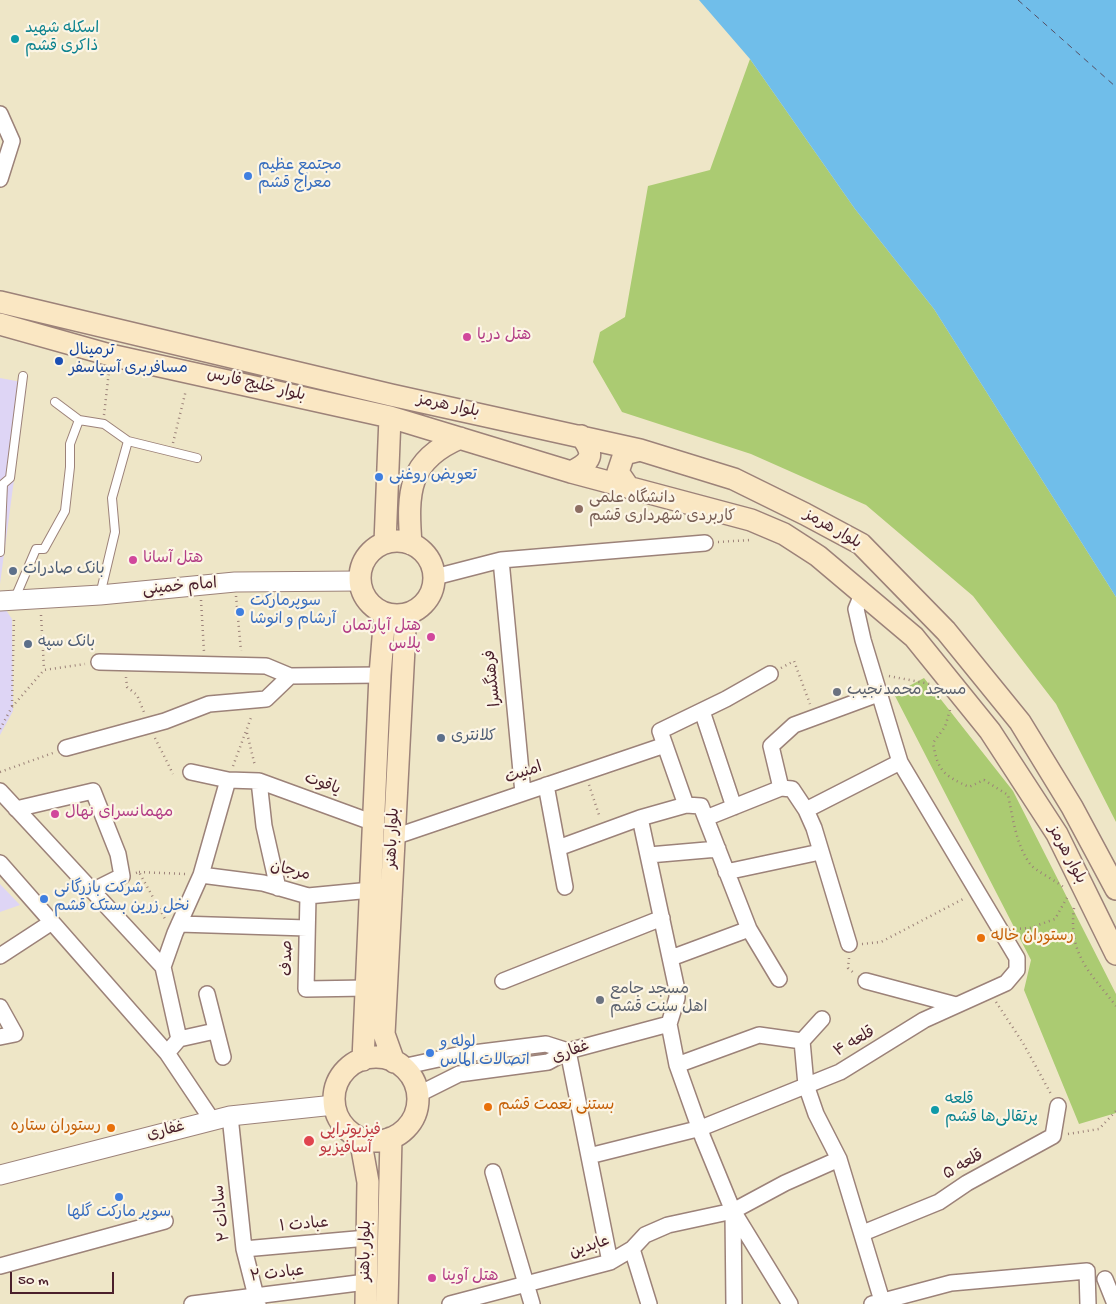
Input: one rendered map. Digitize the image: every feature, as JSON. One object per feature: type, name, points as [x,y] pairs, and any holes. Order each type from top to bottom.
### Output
[{"type":"main road","name":"بلوار خلیج فارس","points":[[0,302],[391,395]]},
{"type":"main road","name":"بلوار خلیج فارس","points":[[0,324],[110,355],[390,417],[460,438]]},
{"type":"main road","name":"بلوار هرمز","points":[[391,395],[640,450],[734,478],[861,544],[946,631],[1020,722],[1072,807],[1116,889]]},
{"type":"main road","points":[[384,543],[390,417]]},
{"type":"main road","points":[[571,472],[585,465],[590,456],[588,446],[581,436]]},
{"type":"main road","name":"بلوار هرمز","points":[[460,438],[571,472],[627,485],[751,520],[784,534],[818,556],[863,592],[914,637],[990,731],[1057,834],[1116,954]]},
{"type":"main road","points":[[411,544],[409,512],[415,475],[428,455],[443,445],[460,438]]},
{"type":"main road","points":[[627,485],[618,472],[620,462],[624,454],[640,450]]},
{"type":"main road","points":[[402,541],[411,544],[428,557],[435,577],[434,586],[426,603],[410,614],[397,616],[384,614],[367,601],[359,581],[360,571],[368,554],[384,543],[402,541]]},
{"type":"main road","name":"بلوار باهنر","points":[[363,1060],[384,614]]},
{"type":"main road","name":"بلوار باهنر","points":[[398,1064],[384,1034],[405,630],[410,614]]},
{"type":"main road","points":[[384,1058],[398,1064],[410,1075],[417,1095],[414,1116],[401,1133],[391,1138],[370,1141],[360,1138],[342,1125],[334,1105],[337,1082],[348,1068],[363,1060],[384,1058]]},
{"type":"main road","name":"بلوار باهنر","points":[[360,1138],[368,1182],[366,1304]]},
{"type":"main road","name":"بلوار باهنر","points":[[387,1304],[391,1138]]},
{"type":"street","points":[[0,114],[12,141],[0,179]]},
{"type":"street","points":[[435,577],[501,560],[705,543]]},
{"type":"street","name":"فرهنگسرا","points":[[501,560],[523,793]]},
{"type":"street","name":"امام خمینی","points":[[7,600],[100,595],[235,582],[359,581]]},
{"type":"street","points":[[863,592],[856,609],[872,674],[900,762],[1000,929]]},
{"type":"street","points":[[99,662],[266,666],[290,676],[380,675]]},
{"type":"street","points":[[686,804],[660,731],[770,674]]},
{"type":"street","points":[[66,748],[165,721],[209,704],[266,698],[290,676]]},
{"type":"street","points":[[781,788],[771,746],[794,725],[878,694]]},
{"type":"street","points":[[702,710],[734,807]]},
{"type":"street","name":"امنیت","points":[[394,837],[665,745]]},
{"type":"street","points":[[806,810],[900,762]]},
{"type":"street","name":"یاقوت","points":[[191,772],[228,780],[259,781],[374,823]]},
{"type":"street","points":[[163,967],[176,930],[202,875],[228,780]]},
{"type":"street","points":[[259,781],[264,826],[278,888]]},
{"type":"street","points":[[546,785],[565,887]]},
{"type":"street","points":[[706,818],[781,788],[792,789],[806,810],[814,828],[849,944]]},
{"type":"street","points":[[0,791],[163,967],[179,1039]]},
{"type":"street","points":[[16,809],[93,791],[118,854],[122,876],[92,891]]},
{"type":"street","points":[[558,848],[640,818],[686,804],[702,806],[749,929],[779,979]]},
{"type":"street","points":[[640,818],[671,958],[677,998],[669,1024],[677,1065],[733,1211],[790,1304]]},
{"type":"street","points":[[649,854],[718,849]]},
{"type":"street","points":[[726,872],[820,852]]},
{"type":"street","points":[[0,863],[167,1053],[221,1118]]},
{"type":"street","name":"مرجان","points":[[202,875],[263,883],[308,896],[371,890]]},
{"type":"street","name":"صدف","points":[[308,896],[306,989],[367,988]]},
{"type":"street","points":[[503,980],[662,918]]},
{"type":"street","points":[[0,956],[52,922]]},
{"type":"street","points":[[176,930],[307,928]]},
{"type":"street","points":[[671,958],[749,929]]},
{"type":"street","name":"قلعه ۴","points":[[589,1156],[701,1128],[840,1072],[924,1020],[1006,983],[1017,970],[1017,958],[1000,929]]},
{"type":"street","points":[[866,982],[956,1005]]},
{"type":"street","points":[[207,994],[223,1057]]},
{"type":"street","points":[[0,1007],[15,1034],[0,1037]]},
{"type":"street","points":[[822,1019],[802,1041],[806,1085],[816,1114],[839,1159],[863,1233],[879,1303],[952,1283],[1087,1271],[1088,1304]]},
{"type":"street","name":"غفاری","points":[[417,1095],[459,1074],[548,1062],[568,1051],[669,1024]]},
{"type":"street","points":[[167,1053],[179,1039],[215,1031]]},
{"type":"street","points":[[677,1065],[760,1035],[802,1041]]},
{"type":"street","points":[[398,1064],[546,1044],[568,1051],[610,1262]]},
{"type":"street","name":"غفاری","points":[[0,1175],[221,1118],[334,1105]]},
{"type":"street","points":[[1053,1136],[1058,1106]]},
{"type":"street","name":"سادات ۲","points":[[221,1118],[244,1249],[257,1300]]},
{"type":"street","name":"قلعه ۵","points":[[863,1233],[939,1202],[967,1183],[1053,1136]]},
{"type":"street","name":"عابدین","points":[[450,1304],[610,1262],[632,1249],[645,1235],[668,1225],[733,1211],[785,1183],[839,1159]]},
{"type":"street","points":[[493,1172],[532,1304]]},
{"type":"street","points":[[733,1211],[734,1304]]},
{"type":"street","points":[[0,1266],[165,1221]]},
{"type":"street","name":"عبادت ۱","points":[[244,1249],[367,1238]]},
{"type":"street","points":[[632,1249],[649,1304]]},
{"type":"street","points":[[1105,1279],[1115,1304]]},
{"type":"street","name":"عبادت ۲","points":[[192,1304],[304,1297],[366,1282]]},
{"type":"lane","points":[[0,552],[3,484],[10,478],[23,376]]},
{"type":"lane","points":[[55,402],[79,420],[104,424],[128,440],[197,458]]},
{"type":"lane","points":[[7,600],[36,549],[44,549],[65,511],[70,467],[70,444],[79,420]]},
{"type":"lane","points":[[100,595],[115,532],[112,498],[128,440]]},
{"type":"path","points":[[104,424],[110,355]]},
{"type":"path","points":[[171,452],[191,372]]},
{"type":"path","points":[[705,543],[752,540]]},
{"type":"path","points":[[235,582],[243,666]]},
{"type":"path","points":[[200,586],[205,665]]},
{"type":"path","points":[[40,598],[44,670]]},
{"type":"path","points":[[7,600],[12,707]]},
{"type":"path","points":[[770,674],[794,661],[815,717]]},
{"type":"path","points":[[0,729],[12,707],[44,670],[99,662]]},
{"type":"path","points":[[872,674],[934,684]]},
{"type":"path","points":[[228,780],[258,700]]},
{"type":"path","points":[[953,701],[945,727],[933,743],[937,765],[952,779],[969,787],[984,780],[1008,795],[1018,840],[1032,866],[1051,877],[1064,888]]},
{"type":"path","points":[[246,731],[259,781]]},
{"type":"path","points":[[0,772],[66,748]]},
{"type":"path","points":[[584,772],[605,831]]},
{"type":"path","points":[[139,872],[176,930]]},
{"type":"path","points":[[122,876],[139,872],[202,875]]},
{"type":"path","points":[[866,982],[848,968],[849,944],[881,942],[978,892]]},
{"type":"path","points":[[1000,929],[1030,928],[1055,919],[1070,894],[1072,900]]},
{"type":"path","points":[[1075,905],[1072,929],[1078,955],[1089,973],[1116,1006]]},
{"type":"path","points":[[988,991],[1023,1043],[1058,1106]]},
{"type":"path","points":[[1053,1136],[1100,1129],[1116,1111]]},
{"type":"shaded area","points":[[0,378],[27,383],[0,584]]},
{"type":"shaded area","points":[[0,601],[12,619],[13,711],[0,735]]},
{"type":"shaded area","points":[[0,884],[20,905],[0,912]]},
{"type":"green space","points":[[750,59],[855,209],[934,309],[1116,597],[1116,822],[1056,704],[973,596],[866,505],[751,454],[622,412],[593,362],[600,332],[625,317],[648,186],[710,170]]},
{"type":"green space","points":[[924,678],[1013,791],[1116,994],[1116,1113],[1079,1124],[1024,990],[1031,960],[894,694]]},
{"type":"water","points":[[699,0],[1116,0],[1116,597],[934,309],[855,209],[750,59]]},
{"type":"ferry route","points":[[1018,0],[1116,87]]},
{"type":"place","name":"اسکله شهید ذاکری قشم","points":[[15,39]]},
{"type":"place","name":"مجتمع عظیم معراج قشم","points":[[248,176]]},
{"type":"place","name":"هتل دریا","points":[[467,337]]},
{"type":"place","name":"ترمینال مسافربری آسیاسفر","points":[[59,361]]},
{"type":"place","name":"تعویض روغنی","points":[[379,477]]},
{"type":"place","name":"دانشگاه علمی کاربردی شهرداری قشم","points":[[579,509]]},
{"type":"place","name":"هتل آسانا","points":[[133,560]]},
{"type":"place","name":"بانک صادرات","points":[[13,571]]},
{"type":"place","name":"سوپرمارکت آرشام و انوشا","points":[[240,612]]},
{"type":"place","name":"هتل آپارتمان پلاس","points":[[431,637]]},
{"type":"place","name":"بانک سپه","points":[[28,644]]},
{"type":"place","name":"مسجد محمدنجیب","points":[[837,692]]},
{"type":"place","name":"کلانتری","points":[[441,738]]},
{"type":"place","name":"مهمانسرای نهال","points":[[55,814]]},
{"type":"place","name":"شرکت بازرگانی نخل زرین بستک قشم","points":[[44,899]]},
{"type":"place","name":"رستوران خاله","points":[[981,938]]},
{"type":"place","name":"مسجد جامع اهل سنت قشم","points":[[600,1000]]},
{"type":"place","name":"لوله و اتصالات الماس","points":[[430,1053]]},
{"type":"place","name":"بستنی نعمت قشم","points":[[488,1107]]},
{"type":"place","name":"قلعه پرتقالی‌ها قشم","points":[[935,1110]]},
{"type":"place","name":"رستوران ستاره","points":[[111,1128]]},
{"type":"place","name":"فیزیوتراپی آسافیزیو","points":[[309,1141]]},
{"type":"place","name":"سوپر مارکت گلها","points":[[119,1197]]},
{"type":"place","name":"هتل آوینا","points":[[432,1278]]}]
